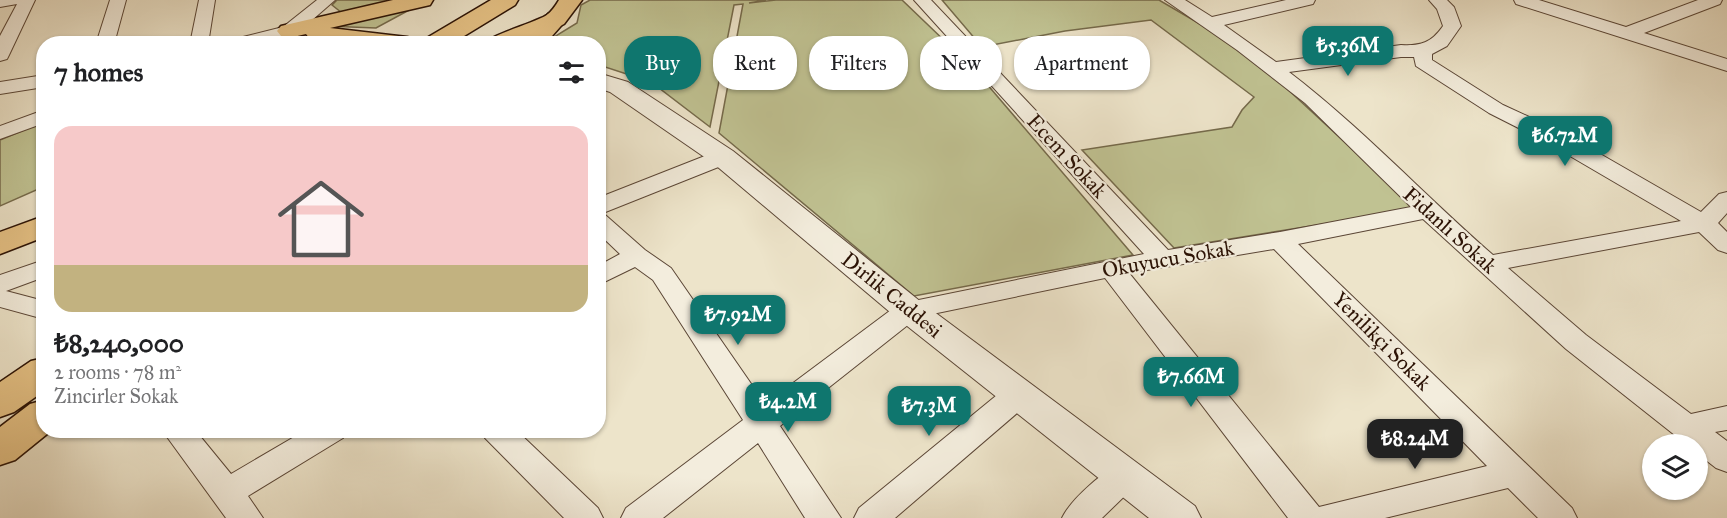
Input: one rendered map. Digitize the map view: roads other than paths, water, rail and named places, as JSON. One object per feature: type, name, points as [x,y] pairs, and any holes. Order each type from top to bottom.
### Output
[{"type":"main road","points":[[447,36],[507,0]]},
{"type":"main road","points":[[539,36],[571,0]]},
{"type":"main road","points":[[295,36],[430,3]]},
{"type":"main road","points":[[382,36],[430,3]]},
{"type":"main road","points":[[521,36],[556,19]]},
{"type":"main road","points":[[0,222],[36,206]]},
{"type":"main road","points":[[0,244],[36,228]]},
{"type":"main road","points":[[0,402],[36,377]]},
{"type":"main road","points":[[0,448],[36,421]]},
{"type":"street","points":[[0,2],[11,0]]},
{"type":"street","points":[[0,55],[27,0]]},
{"type":"street","points":[[107,36],[118,0]]},
{"type":"street","points":[[200,36],[207,0]]},
{"type":"street","points":[[292,36],[327,0]]},
{"type":"street","name":"Ecem Sokak","points":[[922,0],[1162,259]]},
{"type":"street","name":"Fidanlı Sokak","points":[[1173,0],[1211,23],[1312,99],[1428,211],[1576,342],[1727,459]]},
{"type":"street","points":[[1211,23],[1307,0]]},
{"type":"street","points":[[1273,68],[1401,51],[1423,52],[1441,42],[1452,26],[1445,7],[1437,0]]},
{"type":"street","points":[[1522,0],[1727,65]]},
{"type":"street","points":[[1627,33],[1714,0]]},
{"type":"street","points":[[1689,53],[1727,50]]},
{"type":"street","points":[[1423,52],[1423,62],[1442,77],[1496,110],[1554,137],[1704,224],[1727,244]]},
{"type":"street","points":[[0,88],[36,82]]},
{"type":"street","name":"Dirlik Caddesi","points":[[606,83],[620,87],[723,157],[909,310],[1180,518]]},
{"type":"street","points":[[0,133],[36,119]]},
{"type":"street","points":[[606,204],[723,157]]},
{"type":"street","points":[[1487,264],[1704,224],[1727,199]]},
{"type":"street","name":"Okuyucu Sokak","points":[[909,310],[1111,268],[1280,240],[1428,211]]},
{"type":"street","points":[[606,227],[636,256],[662,274],[824,518]]},
{"type":"street","name":"Yenilikçi Sokak","points":[[1280,240],[1560,518]]},
{"type":"street","points":[[606,273],[636,256]]},
{"type":"street","points":[[1111,268],[1308,518]]},
{"type":"street","points":[[0,284],[36,271]]},
{"type":"street","points":[[0,298],[36,308]]},
{"type":"street","points":[[638,518],[909,310]]},
{"type":"street","points":[[871,518],[1019,394]]},
{"type":"street","points":[[1685,427],[1727,418]]},
{"type":"street","points":[[183,438],[246,518]]},
{"type":"street","points":[[226,493],[319,438]]},
{"type":"street","points":[[504,438],[586,518]]},
{"type":"street","points":[[1327,518],[1515,473]]},
{"type":"street","points":[[1079,518],[1125,475]]}]
